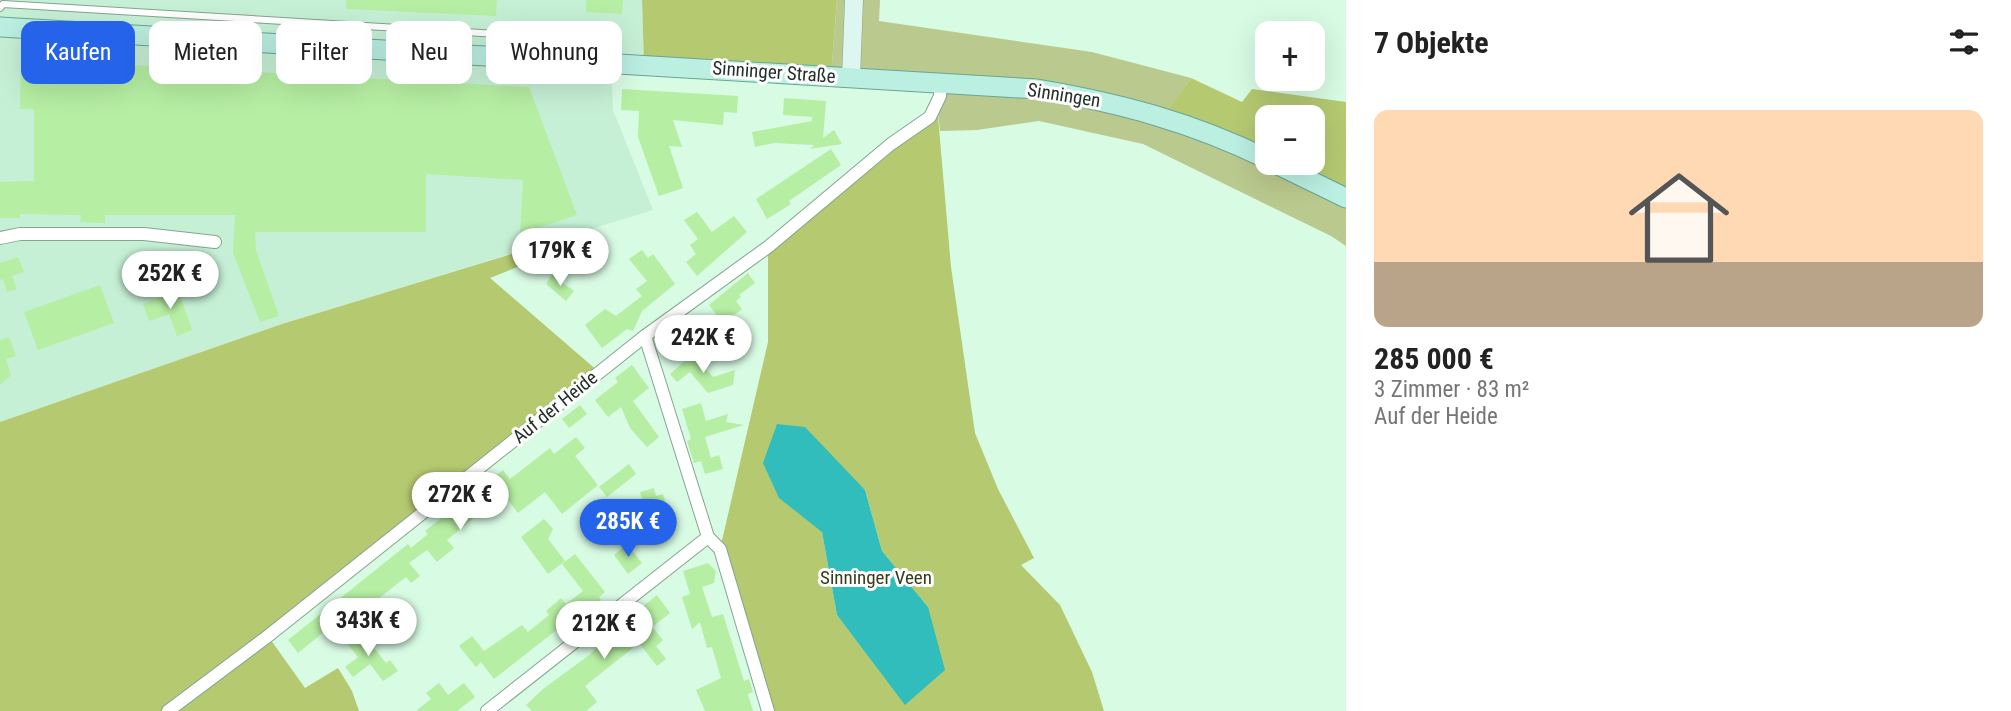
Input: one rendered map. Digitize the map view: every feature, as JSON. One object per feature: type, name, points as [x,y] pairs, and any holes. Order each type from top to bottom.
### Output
[{"type":"main road","points":[[851,78],[854,0]]},
{"type":"main road","name":"Sinninger Straße","points":[[0,27],[486,56]]},
{"type":"main road","name":"Sinninger Straße","points":[[622,64],[851,78]]},
{"type":"main road","name":"Sinningen","points":[[851,78],[1037,89],[1108,102],[1164,116],[1255,154]]},
{"type":"main road","points":[[1299,175],[1346,198]]},
{"type":"street","name":"Auf der Heide","points":[[168,711],[268,636],[645,336],[768,247],[891,144],[930,117],[940,96],[941,82]]},
{"type":"street","points":[[0,238],[20,234],[144,234],[215,242]]},
{"type":"street","points":[[645,336],[708,537],[720,549],[768,711]]},
{"type":"street","points":[[487,711],[708,537]]},
{"type":"lane","points":[[0,8],[3,4],[486,33]]},
{"type":"shaded area","points":[[0,0],[642,0],[644,64],[622,63],[622,21],[486,21],[486,84],[612,84],[613,110],[653,210],[282,324],[0,422]]},
{"type":"shaded area","points":[[837,0],[880,0],[879,21],[1092,52],[1191,78],[1165,116],[1255,154],[1255,175],[1304,175],[1346,193],[1346,246],[1331,236],[1143,144],[1039,121],[977,130],[940,131],[937,105],[941,82],[831,76]]},
{"type":"green space","points":[[642,0],[837,0],[831,76],[644,64]]},
{"type":"green space","points":[[1191,78],[1242,102],[1252,89],[1346,102],[1346,193],[1303,175],[1325,175],[1325,105],[1255,105],[1255,154],[1164,116]]},
{"type":"green space","name":"Sinninger Veen","points":[[937,105],[951,267],[975,433],[998,489],[1034,558],[1021,565],[1060,605],[1092,672],[1104,711],[768,711],[720,549],[768,342],[768,247]],"holes":[[[839,466],[865,490],[882,551],[928,607],[905,704],[837,615],[822,532]]]},
{"type":"green space","points":[[587,231],[590,238],[490,278],[599,372],[268,636],[305,688],[338,668],[352,691],[359,711],[0,711],[0,422],[282,324]]},
{"type":"water","points":[[777,424],[805,427],[865,490],[882,551],[928,607],[945,670],[905,705],[837,615],[822,532],[779,498],[763,463]]},
{"type":"building","points":[[346,0],[497,0],[496,16],[346,9]]},
{"type":"building","points":[[586,0],[623,0],[622,14],[586,12]]},
{"type":"building","points":[[21,59],[21,84],[135,84],[135,65],[149,66],[149,84],[262,84],[262,72],[276,73],[276,84],[372,84],[372,78],[386,79],[386,84],[529,87],[577,215],[520,234],[523,180],[426,174],[426,232],[255,232],[256,250],[279,316],[260,322],[233,253],[235,215],[105,215],[105,223],[80,222],[81,215],[20,214],[20,218],[0,218],[0,182],[34,181],[34,109],[20,109]]},
{"type":"building","points":[[622,89],[738,96],[737,113],[724,112],[723,125],[673,120],[682,147],[669,146],[683,188],[659,196],[638,137],[639,111],[621,110]]},
{"type":"building","points":[[784,98],[826,101],[823,138],[834,130],[842,144],[810,149],[814,145],[774,143],[755,147],[752,132],[812,121],[812,117],[783,115]]},
{"type":"building","points":[[831,149],[841,165],[767,219],[756,199]]},
{"type":"building","points":[[697,212],[712,232],[734,216],[747,232],[697,276],[686,262],[696,254],[690,245],[698,239],[684,220]]},
{"type":"building","points":[[642,250],[648,258],[653,254],[675,284],[642,311],[633,331],[627,329],[602,348],[585,325],[605,309],[616,316],[642,296],[636,289],[647,281],[629,259]]},
{"type":"building","points":[[18,257],[24,272],[12,276],[17,289],[7,292],[3,279],[0,280],[0,263]]},
{"type":"building","points":[[748,273],[755,283],[739,295],[741,297],[736,301],[742,309],[723,323],[709,305]]},
{"type":"building","points":[[552,275],[574,291],[566,301],[546,284]]},
{"type":"building","points":[[100,285],[114,323],[38,350],[24,312]]},
{"type":"building","points":[[178,290],[192,330],[177,336],[169,314],[149,321],[143,304]]},
{"type":"building","points":[[9,337],[16,356],[6,359],[11,375],[0,385],[0,340]]},
{"type":"building","points":[[693,354],[713,377],[735,370],[733,385],[708,393],[690,372],[677,382],[670,374]]},
{"type":"building","points":[[632,365],[649,388],[633,401],[659,437],[647,447],[630,428],[621,407],[608,417],[595,400],[618,382],[615,378]]},
{"type":"building","points":[[701,403],[706,421],[728,414],[726,422],[744,425],[705,437],[711,458],[719,455],[723,469],[705,474],[701,461],[694,463],[687,441],[691,439],[682,409]]},
{"type":"building","points":[[580,405],[587,414],[569,428],[562,419]]},
{"type":"building","points":[[576,437],[585,448],[575,456],[598,485],[562,514],[545,492],[518,513],[505,496],[498,501],[497,499],[447,540],[454,548],[437,562],[427,550],[409,563],[420,576],[411,583],[406,577],[378,599],[388,612],[379,619],[367,627],[352,609],[298,653],[288,640],[408,544],[411,548],[428,534],[425,531],[503,470],[510,479],[550,448],[554,454]]},
{"type":"building","points":[[629,464],[636,474],[607,497],[599,487]]},
{"type":"building","points":[[654,488],[656,496],[663,494],[670,517],[650,524],[640,492]]},
{"type":"building","points":[[544,519],[553,529],[548,539],[565,561],[548,574],[521,537]]},
{"type":"building","points":[[627,544],[642,563],[628,574],[614,555]]},
{"type":"building","points":[[575,554],[605,592],[599,597],[601,600],[588,610],[586,607],[494,679],[481,662],[476,667],[459,646],[472,636],[484,651],[522,625],[528,632],[549,615],[546,611],[561,598],[566,604],[583,591],[562,564]]},
{"type":"building","points":[[708,563],[716,571],[714,583],[702,587],[712,617],[723,614],[744,681],[749,679],[753,692],[748,694],[753,711],[705,711],[696,690],[721,678],[712,647],[707,648],[700,622],[692,629],[682,597],[690,594],[683,571]]},
{"type":"building","points":[[657,595],[670,613],[652,627],[663,640],[656,646],[666,659],[657,666],[639,643],[585,686],[597,702],[586,711],[532,711],[526,705],[588,656],[610,636],[608,634]]},
{"type":"building","points":[[361,631],[386,663],[390,660],[398,671],[383,681],[370,664],[353,677],[345,667],[358,657],[346,642]]},
{"type":"building","points":[[439,683],[448,695],[464,683],[475,697],[457,711],[416,711],[431,699],[426,693]]}]
